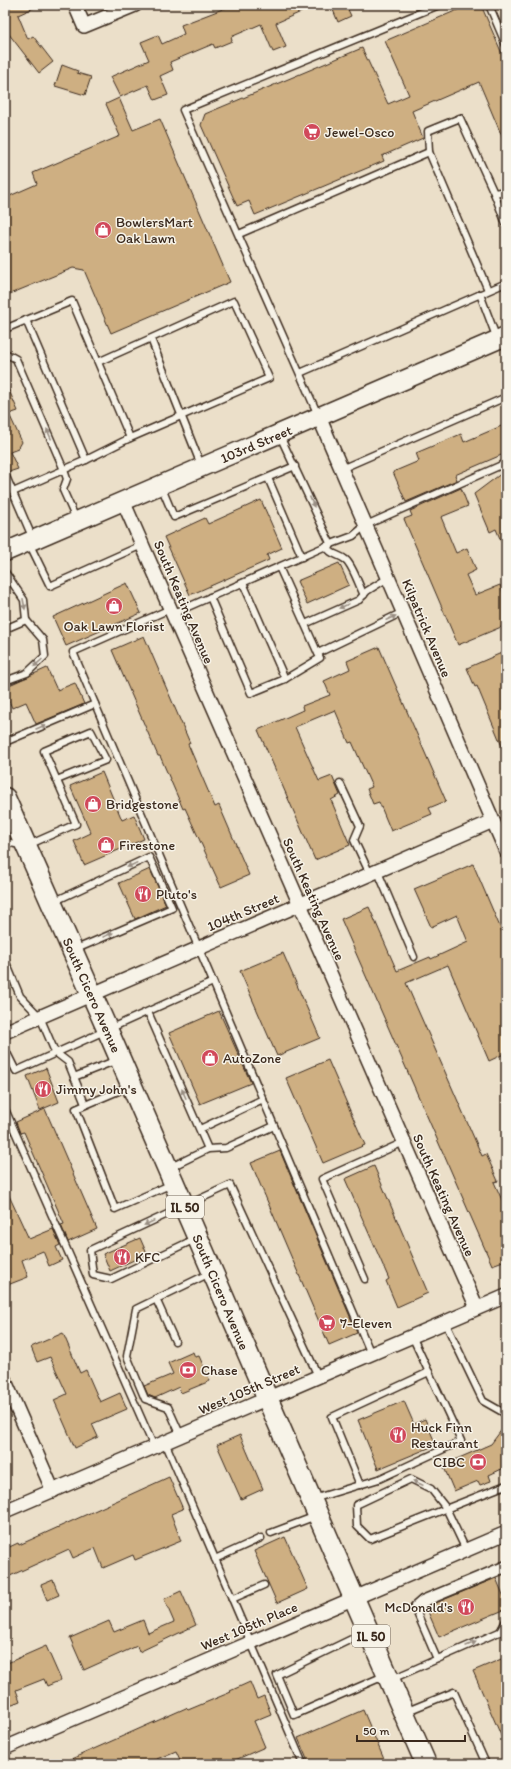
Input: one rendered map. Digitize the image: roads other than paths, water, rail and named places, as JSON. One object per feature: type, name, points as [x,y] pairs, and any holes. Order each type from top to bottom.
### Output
[{"type":"main road","name":"103rd Street","points":[[5,552],[502,338]]},
{"type":"main road","name":"South Cicero Avenue","points":[[5,798],[73,950],[426,1764]]},
{"type":"street","points":[[75,5],[84,26],[135,5]]},
{"type":"street","name":"Kilpatrick Avenue","points":[[319,417],[506,851]]},
{"type":"street","name":"South Keating Avenue","points":[[123,501],[299,906],[477,1308]]},
{"type":"street","name":"104th Street","points":[[5,1032],[493,821]]},
{"type":"street","name":"West 105th Street","points":[[5,1511],[506,1296]]},
{"type":"street","points":[[5,1381],[53,1491]]},
{"type":"street","name":"West 105th Place","points":[[5,1748],[506,1533]]},
{"type":"lane","points":[[319,417],[183,110],[439,5]]},
{"type":"lane","points":[[489,5],[506,46]]},
{"type":"lane","points":[[488,290],[429,152],[428,131],[460,118],[494,193],[506,224]]},
{"type":"lane","points":[[239,234],[429,152]]},
{"type":"lane","points":[[494,193],[506,191]]},
{"type":"lane","points":[[300,373],[506,282]]},
{"type":"lane","points":[[480,294],[502,338]]},
{"type":"lane","points":[[5,329],[72,301],[130,438]]},
{"type":"lane","points":[[13,492],[86,460],[130,438],[269,378],[234,301],[98,362]]},
{"type":"lane","points":[[26,320],[86,460]]},
{"type":"lane","points":[[150,339],[202,467]]},
{"type":"lane","points":[[5,353],[16,359],[64,470],[67,479],[63,490],[77,521]]},
{"type":"lane","points":[[341,468],[506,397]]},
{"type":"lane","points":[[279,434],[295,466],[329,546],[328,552],[346,560],[350,565],[364,595]]},
{"type":"lane","points":[[371,1354],[73,652],[171,612],[210,598],[353,536],[366,525],[506,463]]},
{"type":"lane","points":[[161,485],[174,517],[295,466]]},
{"type":"lane","points":[[5,474],[50,586],[142,545]]},
{"type":"lane","points":[[268,478],[302,557]]},
{"type":"lane","points":[[210,598],[251,693],[286,679],[320,658],[279,567]]},
{"type":"lane","points":[[5,572],[24,600],[26,620],[43,640],[45,656],[27,673],[5,682]]},
{"type":"lane","points":[[305,624],[359,600],[372,587],[388,578]]},
{"type":"lane","points":[[243,583],[286,679]]},
{"type":"lane","points":[[318,653],[403,612]]},
{"type":"lane","points":[[5,629],[26,620]]},
{"type":"lane","points":[[5,742],[95,704]]},
{"type":"lane","points":[[5,842],[26,846],[76,824],[44,751],[91,731],[106,760]]},
{"type":"lane","points":[[57,780],[117,754]]},
{"type":"lane","points":[[340,783],[360,826],[354,840],[374,873],[414,957]]},
{"type":"lane","points":[[51,903],[149,857],[172,908],[73,950]]},
{"type":"lane","points":[[5,960],[20,996],[40,1017],[56,1052],[68,1062],[85,1104]]},
{"type":"lane","points":[[5,1049],[16,1071],[213,982]]},
{"type":"lane","points":[[148,1012],[208,1149]]},
{"type":"lane","points":[[74,1077],[120,1058]]},
{"type":"lane","points":[[132,1086],[85,1104],[76,1109],[115,1209],[171,1176],[208,1149],[226,1148],[274,1126]]},
{"type":"lane","points":[[200,1129],[263,1099]]},
{"type":"lane","points":[[5,1109],[160,1445],[215,1559],[303,1764]]},
{"type":"lane","points":[[365,1279],[322,1179],[404,1142]]},
{"type":"lane","points":[[198,1237],[112,1279],[93,1275],[90,1250],[230,1185],[318,1376]]},
{"type":"lane","points":[[181,1436],[168,1407],[145,1399],[127,1356],[136,1308],[213,1272]]},
{"type":"lane","points":[[156,1299],[174,1341]]},
{"type":"lane","points":[[445,1322],[483,1401],[506,1414]]},
{"type":"lane","points":[[271,1533],[315,1507],[360,1484],[378,1479],[461,1441],[412,1336]]},
{"type":"lane","points":[[360,1484],[332,1416],[429,1372]]},
{"type":"lane","points":[[466,1550],[446,1508],[431,1489],[411,1479],[356,1505],[357,1526],[370,1539],[446,1508],[506,1486]]},
{"type":"lane","points":[[215,1559],[261,1538]]},
{"type":"lane","points":[[437,1659],[414,1606],[422,1599],[506,1564]]},
{"type":"lane","points":[[418,1613],[422,1604],[506,1569]]},
{"type":"lane","points":[[232,1599],[264,1585]]},
{"type":"lane","points":[[369,1631],[276,1675],[294,1715],[437,1659],[504,1626]]},
{"type":"lane","points":[[404,1712],[454,1692],[486,1764]]},
{"type":"place","name":"Jewel-Osco","points":[[312,132]]},
{"type":"place","name":"BowlersMart Oak Lawn","points":[[103,230]]},
{"type":"place","name":"Oak Lawn Florist","points":[[114,606]]},
{"type":"place","name":"Bridgestone","points":[[93,804]]},
{"type":"place","name":"Firestone","points":[[106,845]]},
{"type":"place","name":"Pluto's","points":[[143,894]]},
{"type":"place","name":"AutoZone","points":[[210,1058]]},
{"type":"place","name":"Jimmy John's","points":[[43,1089]]},
{"type":"place","name":"KFC","points":[[122,1257]]},
{"type":"place","name":"7-Eleven","points":[[327,1323]]},
{"type":"place","name":"Chase","points":[[188,1370]]},
{"type":"place","name":"Huck Finn Restaurant","points":[[398,1435]]},
{"type":"place","name":"CIBC","points":[[478,1462]]},
{"type":"place","name":"McDonald's","points":[[466,1607]]}]
